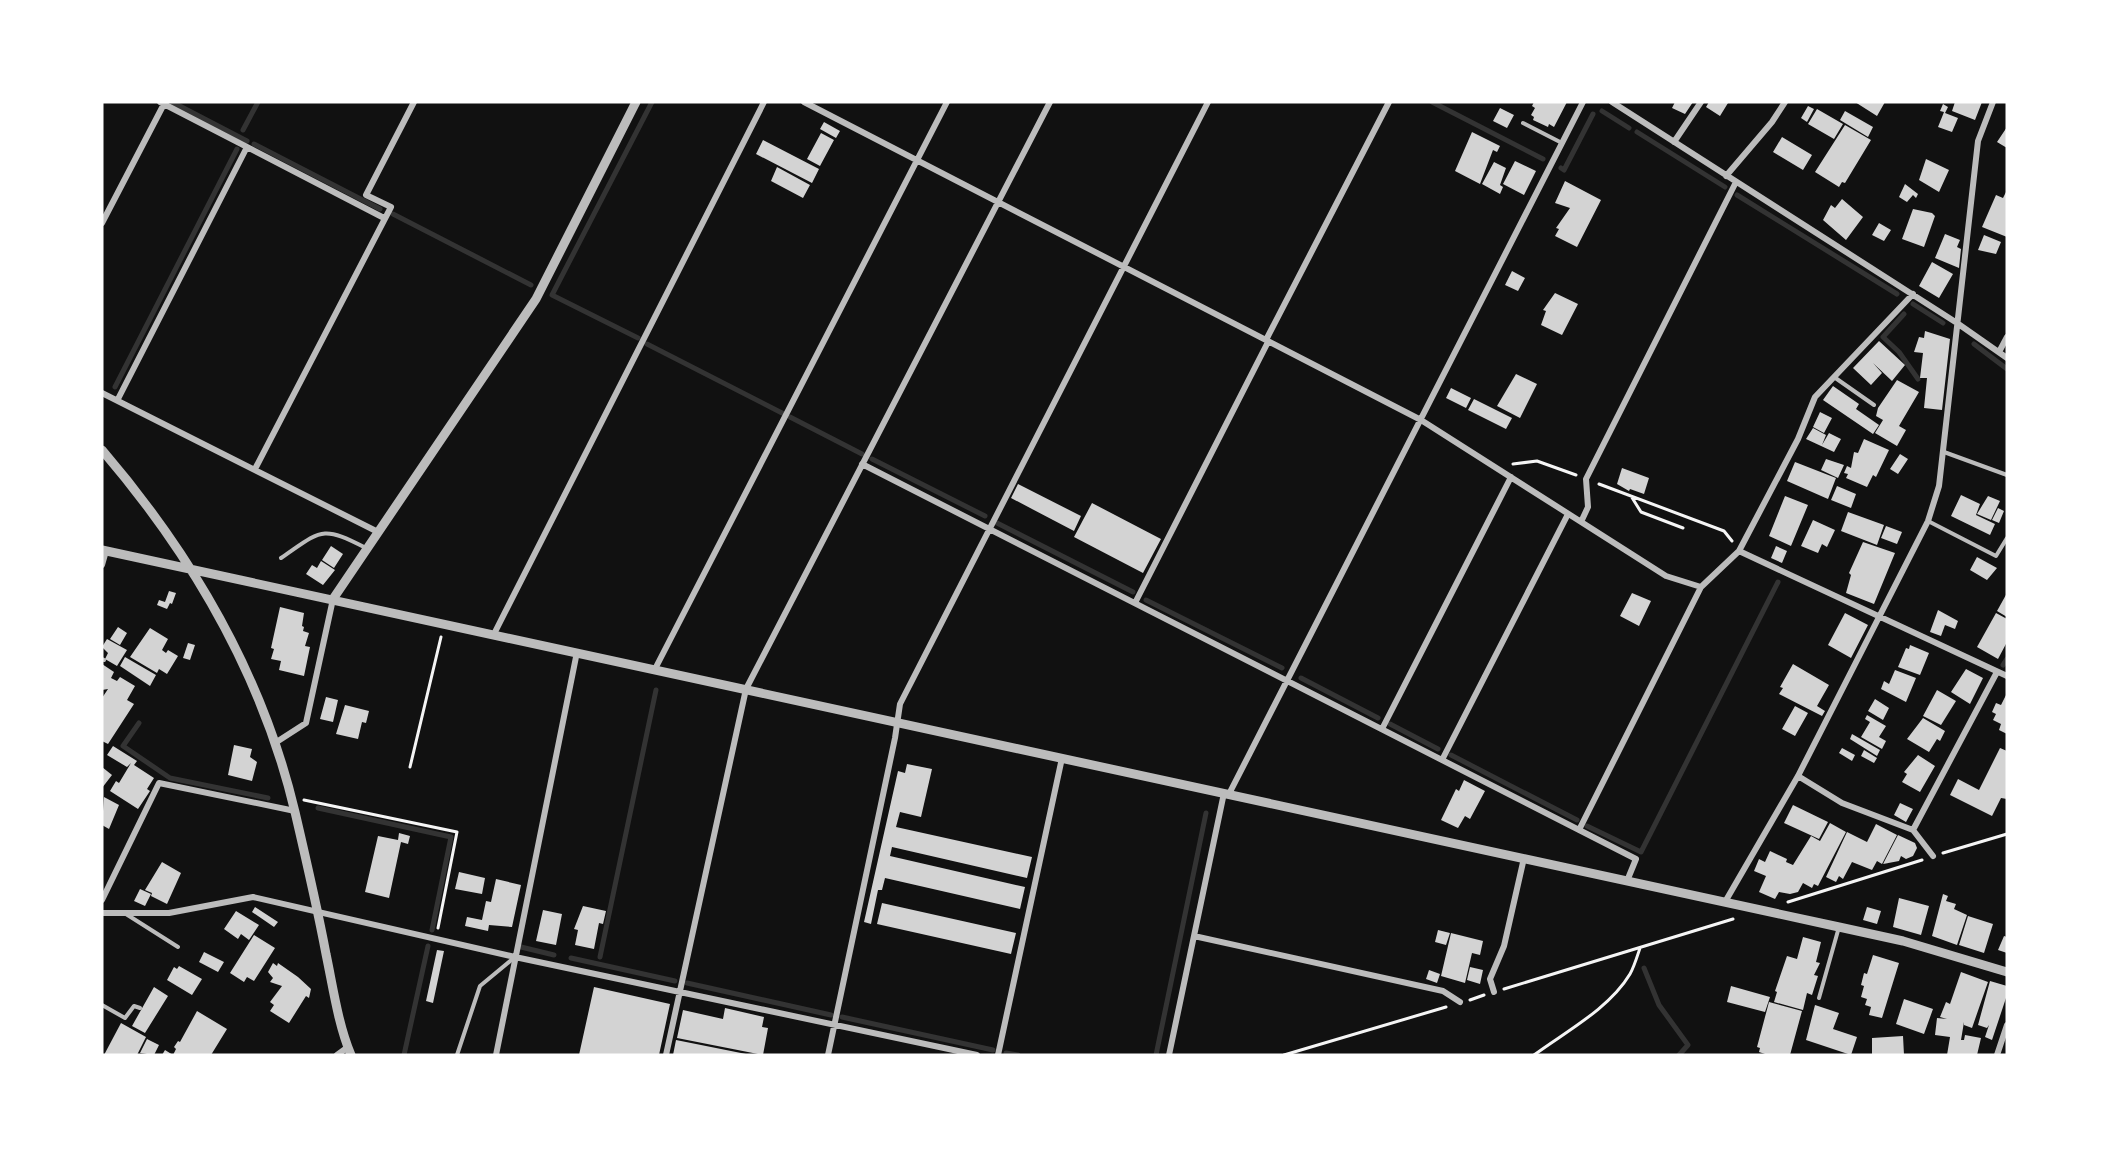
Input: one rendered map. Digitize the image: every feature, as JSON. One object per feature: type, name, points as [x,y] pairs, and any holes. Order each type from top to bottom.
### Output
[{"type":"street","points":[[255,469],[391,207],[366,195],[414,102]]},
{"type":"street","points":[[275,743],[306,723],[333,599],[536,299],[636,102]]},
{"type":"street","points":[[494,634],[764,102]]},
{"type":"street","points":[[804,102],[1421,420],[1666,576],[1701,587]]},
{"type":"street","points":[[655,669],[946,102]]},
{"type":"street","points":[[666,1055],[746,689],[1050,102]]},
{"type":"street","points":[[828,1055],[900,704],[1208,102]]},
{"type":"street","points":[[1135,603],[1389,102]]},
{"type":"street","points":[[1169,1055],[1226,793],[1287,680],[1583,102]]},
{"type":"street","points":[[1612,102],[1958,323],[2007,358]]},
{"type":"street","points":[[1674,142],[1701,102]]},
{"type":"street","points":[[1726,176],[1772,122],[1785,102]]},
{"type":"street","points":[[1725,902],[1798,776],[1928,521],[1939,486],[1978,141],[1993,102]]},
{"type":"street","points":[[102,223],[163,103],[384,218]]},
{"type":"street","points":[[118,399],[247,147]]},
{"type":"street","points":[[1581,522],[1588,507],[1586,479],[1736,182]]},
{"type":"street","points":[[1579,830],[1701,587],[1739,550],[1798,439],[1815,397],[1913,294]]},
{"type":"street","points":[[1998,352],[2007,337]]},
{"type":"street","points":[[102,393],[118,399],[378,532]]},
{"type":"street","points":[[102,450],[141,495],[190,568],[229,634],[275,743],[295,811],[350,1051],[337,1055]]},
{"type":"street","points":[[862,464],[1636,860],[1627,881]]},
{"type":"street","points":[[1382,729],[1511,477]]},
{"type":"street","points":[[1442,760],[1568,514]]},
{"type":"street","points":[[102,565],[104,550],[190,568],[1902,941],[2007,972]]},
{"type":"street","points":[[1739,550],[2007,676]]},
{"type":"street","points":[[496,1055],[577,652]]},
{"type":"street","points":[[1913,830],[1997,672]]},
{"type":"street","points":[[998,1055],[1062,758]]},
{"type":"street","points":[[1798,776],[1842,803],[1913,830],[1933,856]]},
{"type":"street","points":[[102,900],[159,783],[295,811]]},
{"type":"street","points":[[1494,992],[1491,979],[1504,946],[1524,858]]},
{"type":"street","points":[[102,913],[168,913],[253,897],[515,957],[977,1055]]},
{"type":"street","points":[[1194,936],[1443,991],[1460,1002]]},
{"type":"street","points":[[1997,1055],[2007,1025]]},
{"type":"lane","points":[[1523,123],[1562,143]]},
{"type":"lane","points":[[1834,377],[1874,405]]},
{"type":"lane","points":[[1943,452],[2007,475]]},
{"type":"lane","points":[[1928,521],[1996,556],[2007,538]]},
{"type":"lane","points":[[281,558],[313,536],[334,532],[367,549]]},
{"type":"lane","points":[[126,914],[178,947]]},
{"type":"lane","points":[[1819,998],[1839,927]]},
{"type":"lane","points":[[458,1055],[480,986],[515,957]]},
{"type":"lane","points":[[102,1005],[125,1018],[134,1006],[140,1008]]},
{"type":"path","points":[[1494,466],[1537,461],[1724,531],[1739,550]]},
{"type":"path","points":[[1631,496],[1641,512],[1683,528]]},
{"type":"path","points":[[410,767],[445,623]]},
{"type":"path","points":[[291,798],[457,832],[435,939]]},
{"type":"path","points":[[1784,903],[2007,834]]},
{"type":"path","points":[[1284,1055],[1762,910]]},
{"type":"path","points":[[1534,1055],[1598,1008],[1621,985],[1630,974],[1640,947]]},
{"type":"building","points":[[1534,102],[1567,102],[1554,127],[1549,124],[1548,127],[1533,120],[1534,117],[1531,115],[1535,108],[1532,106]]},
{"type":"building","points":[[1675,102],[1693,102],[1685,114],[1672,108]]},
{"type":"building","points":[[1709,102],[1728,103],[1720,116],[1706,107]]},
{"type":"building","points":[[1855,102],[1885,102],[1877,116]]},
{"type":"building","points":[[1955,102],[1982,102],[1975,120],[1952,111]]},
{"type":"building","points":[[1943,104],[1948,107],[1945,113],[1958,118],[1952,132],[1938,127],[1944,112],[1940,111]]},
{"type":"building","points":[[1808,106],[1814,109],[1807,122],[1801,118]]},
{"type":"building","points":[[1500,108],[1514,115],[1507,128],[1493,121]]},
{"type":"building","points":[[1817,109],[1843,124],[1834,139],[1808,124]]},
{"type":"building","points":[[1845,111],[1873,127],[1868,137],[1840,120]]},
{"type":"building","points":[[824,122],[840,131],[836,138],[820,129]]},
{"type":"building","points":[[1845,125],[1871,140],[1845,183],[1842,182],[1839,187],[1815,172]]},
{"type":"building","points":[[2007,127],[2007,148],[1997,142]]},
{"type":"building","points":[[1472,132],[1500,146],[1497,152],[1493,150],[1480,184],[1455,171]]},
{"type":"building","points":[[821,133],[834,140],[820,166],[807,159]]},
{"type":"building","points":[[1782,137],[1812,155],[1803,170],[1773,152]]},
{"type":"building","points":[[763,140],[819,169],[812,183],[756,154]]},
{"type":"building","points":[[1926,159],[1949,170],[1939,192],[1919,180]]},
{"type":"building","points":[[1515,161],[1536,171],[1524,195],[1503,184]]},
{"type":"building","points":[[1494,162],[1506,168],[1500,185],[1503,187],[1500,194],[1482,184]]},
{"type":"building","points":[[777,167],[810,185],[803,198],[771,181]]},
{"type":"building","points":[[1565,181],[1601,200],[1577,247],[1555,236],[1559,229],[1556,228],[1570,208],[1555,203]]},
{"type":"building","points":[[1905,184],[1918,194],[1916,198],[1913,195],[1907,202],[1899,197]]},
{"type":"building","points":[[2007,190],[2007,237],[1982,227],[1996,195],[2003,198]]},
{"type":"building","points":[[1842,199],[1863,217],[1846,240],[1823,220],[1831,205],[1835,208]]},
{"type":"building","points":[[1913,209],[1932,213],[1935,216],[1924,247],[1902,239]]},
{"type":"building","points":[[1879,223],[1891,230],[1884,241],[1872,235]]},
{"type":"building","points":[[1945,234],[1960,240],[1957,247],[1961,249],[1959,268],[1935,258]]},
{"type":"building","points":[[1984,235],[2001,242],[1996,254],[1978,250]]},
{"type":"building","points":[[1932,262],[1953,274],[1939,298],[1919,286]]},
{"type":"building","points":[[1512,271],[1525,278],[1518,291],[1505,285]]},
{"type":"building","points":[[1555,293],[1578,304],[1562,335],[1541,325],[1546,311],[1543,310]]},
{"type":"building","points":[[1925,331],[1950,339],[1942,410],[1924,408],[1927,378],[1920,378],[1923,353],[1914,352],[1919,337],[1924,338]]},
{"type":"building","points":[[1879,341],[1905,365],[1892,381],[1873,363],[1882,373],[1871,385],[1853,368]]},
{"type":"building","points":[[1516,374],[1537,384],[1520,418],[1497,406]]},
{"type":"building","points":[[1897,380],[1919,392],[1899,426],[1906,430],[1897,446],[1875,433],[1883,420],[1876,416],[1878,408]]},
{"type":"building","points":[[1833,386],[1859,404],[1856,409],[1879,425],[1873,434],[1823,400]]},
{"type":"building","points":[[1451,388],[1471,398],[1466,408],[1446,398]]},
{"type":"building","points":[[1474,399],[1512,418],[1506,429],[1468,410]]},
{"type":"building","points":[[1820,412],[1832,418],[1824,433],[1813,427]]},
{"type":"building","points":[[1813,428],[1826,435],[1822,445],[1829,433],[1841,439],[1834,452],[1806,439]]},
{"type":"building","points":[[1864,439],[1889,450],[1876,477],[1873,475],[1867,487],[1846,478],[1848,474],[1844,473],[1847,466],[1851,468],[1854,452],[1858,453]]},
{"type":"building","points":[[1900,454],[1908,459],[1898,474],[1890,469]]},
{"type":"building","points":[[1826,459],[1844,465],[1838,478],[1821,470]]},
{"type":"building","points":[[1795,462],[1836,478],[1828,499],[1787,481]]},
{"type":"building","points":[[1622,468],[1649,478],[1644,494],[1630,489],[1629,491],[1617,484]]},
{"type":"building","points":[[1018,484],[1081,516],[1074,531],[1011,498]]},
{"type":"building","points":[[1837,486],[1856,494],[1851,508],[1831,500]]},
{"type":"building","points":[[1961,495],[1980,504],[1976,515],[1995,524],[1990,535],[1951,516]]},
{"type":"building","points":[[1785,496],[1808,505],[1791,546],[1769,536]]},
{"type":"building","points":[[1988,496],[2000,501],[1991,520],[1977,514]]},
{"type":"building","points":[[1092,503],[1161,539],[1143,573],[1074,537]]},
{"type":"building","points":[[1998,508],[2004,511],[1999,523],[1992,520]]},
{"type":"building","points":[[1848,512],[1884,525],[1877,545],[1841,531]]},
{"type":"building","points":[[1813,520],[1835,530],[1827,547],[1822,544],[1818,553],[1801,546]]},
{"type":"building","points":[[1886,526],[1902,532],[1897,544],[1881,538]]},
{"type":"building","points":[[1863,542],[1895,553],[1874,604],[1846,593],[1851,575],[1849,573]]},
{"type":"building","points":[[331,546],[343,554],[334,568],[322,560]]},
{"type":"building","points":[[1776,546],[1787,551],[1782,563],[1771,558]]},
{"type":"building","points":[[1977,557],[1997,568],[1987,580],[1970,570]]},
{"type":"building","points":[[321,561],[335,570],[323,585],[306,574],[312,565],[317,568]]},
{"type":"building","points":[[169,591],[176,593],[172,604],[170,603],[167,609],[157,605],[159,600],[165,602]]},
{"type":"building","points":[[1632,593],[1651,601],[1639,626],[1620,616]]},
{"type":"building","points":[[2007,593],[2007,617],[1997,611]]},
{"type":"building","points":[[280,607],[304,613],[303,631],[309,633],[305,646],[310,647],[304,676],[279,670],[281,661],[271,659],[274,649],[271,648]]},
{"type":"building","points":[[1938,610],[1958,621],[1955,629],[1945,625],[1941,636],[1930,632]]},
{"type":"building","points":[[1845,613],[1868,625],[1851,658],[1828,645]]},
{"type":"building","points":[[1996,613],[2007,619],[2007,642],[1998,659],[1977,647]]},
{"type":"building","points":[[118,627],[127,633],[120,645],[110,639]]},
{"type":"building","points":[[150,628],[168,639],[162,650],[166,653],[168,650],[178,656],[167,674],[159,669],[157,673],[130,657]]},
{"type":"building","points":[[107,639],[127,650],[117,666],[105,659],[108,653],[102,647]]},
{"type":"building","points":[[188,643],[195,645],[190,660],[183,658]]},
{"type":"building","points":[[1910,645],[1929,653],[1920,675],[1898,667],[1906,648],[1909,649]]},
{"type":"building","points":[[125,657],[156,675],[150,686],[120,666]]},
{"type":"building","points":[[102,664],[114,672],[111,678],[117,681],[120,677],[135,686],[127,700],[134,704],[108,744],[102,741],[102,698],[108,689],[102,690]]},
{"type":"building","points":[[1793,664],[1829,685],[1817,706],[1825,711],[1822,716],[1779,694],[1783,688],[1780,687]]},
{"type":"building","points":[[1966,669],[1983,678],[1970,704],[1951,692]]},
{"type":"building","points":[[1895,670],[1916,678],[1906,702],[1881,689],[1884,681],[1889,684]]},
{"type":"building","points":[[1937,690],[1956,701],[1941,725],[1923,716]]},
{"type":"building","points":[[2007,693],[2007,734],[1999,730],[2001,724],[1993,720],[1996,714],[1992,712],[1996,703],[2001,705]]},
{"type":"building","points":[[326,697],[338,700],[333,722],[320,719]]},
{"type":"building","points":[[1875,699],[1889,708],[1883,720],[1868,711]]},
{"type":"building","points":[[345,705],[369,711],[366,723],[362,722],[358,739],[336,734]]},
{"type":"building","points":[[1795,706],[1808,713],[1795,736],[1782,729]]},
{"type":"building","points":[[1867,715],[1886,726],[1879,737],[1886,741],[1882,749],[1861,737],[1870,722],[1865,719]]},
{"type":"building","points":[[1923,718],[1945,731],[1940,741],[1937,739],[1929,752],[1907,739]]},
{"type":"building","points":[[1852,734],[1880,750],[1877,756],[1850,739]]},
{"type":"building","points":[[234,745],[252,749],[250,757],[257,762],[252,781],[228,775]]},
{"type":"building","points":[[113,746],[137,761],[134,765],[154,778],[147,789],[150,791],[138,809],[110,791],[116,781],[119,783],[131,763],[127,767],[107,755]]},
{"type":"building","points":[[1842,748],[1855,755],[1852,761],[1839,753]]},
{"type":"building","points":[[2000,748],[2007,751],[2007,799],[2001,798],[1992,816],[1950,795],[1958,779],[1979,790]]},
{"type":"building","points":[[1864,750],[1877,758],[1874,763],[1861,756]]},
{"type":"building","points":[[1918,755],[1935,766],[1920,792],[1902,782],[1907,774],[1904,772]]},
{"type":"building","points":[[907,764],[932,769],[921,817],[900,812],[896,827],[1032,857],[1027,878],[892,847],[890,856],[1025,887],[1020,909],[885,878],[882,890],[878,890],[871,924],[864,922],[898,771],[905,773]]},
{"type":"building","points":[[102,767],[112,775],[102,788]]},
{"type":"building","points":[[1464,780],[1485,791],[1470,819],[1465,816],[1458,828],[1441,820],[1456,789],[1459,791]]},
{"type":"building","points":[[104,797],[119,805],[109,829],[102,825]]},
{"type":"building","points":[[1900,803],[1913,809],[1906,822],[1894,815]]},
{"type":"building","points":[[1793,805],[1828,822],[1819,839],[1784,823]]},
{"type":"building","points":[[1830,823],[1846,832],[1818,886],[1814,884],[1812,888],[1803,883],[1798,892],[1790,894],[1779,892],[1775,899],[1759,892],[1766,876],[1754,871],[1759,859],[1765,862],[1770,851],[1787,859],[1786,862],[1793,865],[1811,836],[1820,841]]},
{"type":"building","points":[[1876,824],[1897,835],[1882,864],[1877,861],[1872,870],[1852,862],[1843,879],[1839,876],[1836,882],[1826,877],[1847,832],[1867,842]]},
{"type":"building","points":[[399,833],[410,836],[408,844],[401,842],[389,898],[365,892],[378,836],[398,840]]},
{"type":"building","points":[[1898,835],[1915,843],[1917,848],[1913,856],[1906,859],[1901,856],[1899,861],[1883,864]]},
{"type":"building","points":[[162,862],[181,873],[167,904],[151,896],[152,893],[145,890]]},
{"type":"building","points":[[459,872],[485,878],[482,894],[455,889]]},
{"type":"building","points":[[496,879],[521,885],[512,927],[489,925],[488,931],[465,926],[467,917],[482,920],[486,901],[491,902]]},
{"type":"building","points":[[140,889],[151,894],[145,906],[134,901]]},
{"type":"building","points":[[1943,894],[1948,896],[1946,901],[1956,904],[1954,909],[1967,915],[1957,945],[1932,936]]},
{"type":"building","points":[[1899,898],[1929,906],[1921,935],[1893,927]]},
{"type":"building","points":[[882,903],[1016,933],[1011,954],[877,924]]},
{"type":"building","points":[[583,906],[606,911],[603,924],[599,923],[594,949],[575,945],[578,930],[574,929]]},
{"type":"building","points":[[255,907],[278,922],[274,927],[252,912]]},
{"type":"building","points":[[1867,907],[1881,911],[1877,924],[1863,920]]},
{"type":"building","points":[[543,910],[562,914],[556,945],[536,941]]},
{"type":"building","points":[[236,911],[259,925],[249,940],[241,934],[238,939],[224,929]]},
{"type":"building","points":[[1968,916],[1993,924],[1984,953],[1959,945]]},
{"type":"building","points":[[1438,930],[1450,933],[1446,945],[1435,942]]},
{"type":"building","points":[[1451,933],[1483,941],[1480,955],[1472,953],[1465,983],[1441,976]]},
{"type":"building","points":[[254,935],[275,948],[254,981],[247,977],[244,982],[230,973]]},
{"type":"building","points":[[2004,936],[2007,937],[2007,953],[1998,950]]},
{"type":"building","points":[[1803,937],[1821,942],[1816,962],[1820,963],[1814,975],[1818,976],[1812,995],[1807,993],[1803,1010],[1774,1002],[1777,992],[1775,991],[1787,956],[1797,959]]},
{"type":"building","points":[[437,950],[444,951],[433,1003],[426,1001]]},
{"type":"building","points":[[204,952],[224,962],[218,972],[199,962]]},
{"type":"building","points":[[1873,955],[1899,963],[1882,1018],[1869,1015],[1871,1007],[1865,1005],[1867,999],[1861,997],[1864,973],[1867,974]]},
{"type":"building","points":[[273,963],[277,966],[278,963],[311,989],[309,998],[306,996],[289,1023],[270,1011],[274,1005],[270,1002],[282,986],[270,982],[273,978],[268,972]]},
{"type":"building","points":[[179,966],[202,979],[192,995],[167,980],[174,967],[177,969]]},
{"type":"building","points":[[1470,967],[1483,970],[1480,984],[1467,980]]},
{"type":"building","points":[[1429,970],[1440,974],[1437,983],[1426,979]]},
{"type":"building","points":[[1961,972],[1988,982],[1972,1028],[1964,1025],[1964,1022],[1961,1040],[1964,1040],[1965,1035],[1981,1038],[1977,1055],[1947,1055],[1950,1037],[1935,1035],[1937,1018],[1947,1019],[1940,1017],[1946,1002],[1950,1004]]},
{"type":"building","points":[[1990,981],[2007,986],[2007,995],[1992,1040],[1985,1037],[1989,1025],[1987,1028],[1978,1025]]},
{"type":"building","points":[[1731,986],[1770,997],[1765,1012],[1727,1002]]},
{"type":"building","points":[[154,987],[168,996],[145,1033],[132,1026]]},
{"type":"building","points":[[594,987],[670,1004],[659,1055],[579,1055]]},
{"type":"building","points":[[1904,999],[1933,1009],[1924,1034],[1896,1024]]},
{"type":"building","points":[[1769,1002],[1802,1011],[1790,1055],[1768,1055],[1759,1052],[1760,1048],[1757,1047]]},
{"type":"building","points":[[1815,1005],[1839,1013],[1833,1029],[1857,1037],[1851,1055],[1806,1040]]},
{"type":"building","points":[[725,1008],[764,1017],[762,1027],[768,1028],[763,1055],[677,1038],[683,1010],[723,1019]]},
{"type":"building","points":[[197,1011],[227,1029],[211,1055],[173,1055],[176,1049],[174,1047],[178,1041],[180,1042]]},
{"type":"building","points":[[121,1023],[146,1037],[137,1055],[104,1055]]},
{"type":"building","points":[[1903,1036],[1904,1055],[1872,1055],[1872,1038]]},
{"type":"building","points":[[147,1039],[159,1045],[154,1055],[140,1053]]},
{"type":"building","points":[[676,1040],[746,1054],[746,1055],[673,1055]]},
{"type":"building","points":[[165,1050],[173,1055],[162,1055]]},
{"type":"waterway","points":[[172,102],[247,141]]},
{"type":"waterway","points":[[243,130],[258,102]]},
{"type":"waterway","points":[[638,338],[552,295],[652,102]]},
{"type":"waterway","points":[[1432,102],[1543,159]]},
{"type":"waterway","points":[[1602,111],[1629,128]]},
{"type":"waterway","points":[[1561,168],[1564,170],[1593,114]]},
{"type":"waterway","points":[[1637,132],[1725,187]]},
{"type":"waterway","points":[[254,144],[380,209]]},
{"type":"waterway","points":[[115,387],[237,149]]},
{"type":"waterway","points":[[1737,195],[1897,294]]},
{"type":"waterway","points":[[393,214],[531,285]]},
{"type":"waterway","points":[[1913,304],[1943,323]]},
{"type":"waterway","points":[[1904,314],[1883,337],[1899,352],[1918,379]]},
{"type":"waterway","points":[[647,344],[782,413]]},
{"type":"waterway","points":[[1974,344],[2007,369]]},
{"type":"waterway","points":[[790,417],[862,454]]},
{"type":"waterway","points":[[872,459],[985,516]]},
{"type":"waterway","points":[[997,523],[1133,592]]},
{"type":"waterway","points":[[1587,826],[1641,852],[1778,582]]},
{"type":"waterway","points":[[1146,600],[1282,668]]},
{"type":"waterway","points":[[2003,665],[2007,659]]},
{"type":"waterway","points":[[1301,678],[1378,718]]},
{"type":"waterway","points":[[600,957],[656,690]]},
{"type":"waterway","points":[[139,723],[123,746],[170,778],[268,798]]},
{"type":"waterway","points":[[1390,724],[1438,749]]},
{"type":"waterway","points":[[1451,755],[1577,820]]},
{"type":"waterway","points":[[318,808],[451,837],[432,930]]},
{"type":"waterway","points":[[1156,1055],[1206,813]]},
{"type":"waterway","points":[[404,1055],[428,946]]},
{"type":"waterway","points":[[521,947],[554,955]]},
{"type":"waterway","points":[[571,958],[675,981]]},
{"type":"waterway","points":[[1644,968],[1659,1005],[1688,1045],[1679,1055]]},
{"type":"waterway","points":[[687,983],[831,1015]]},
{"type":"waterway","points":[[842,1017],[993,1050]]},
{"type":"waterway","points":[[1006,1053],[1018,1055]]}]
